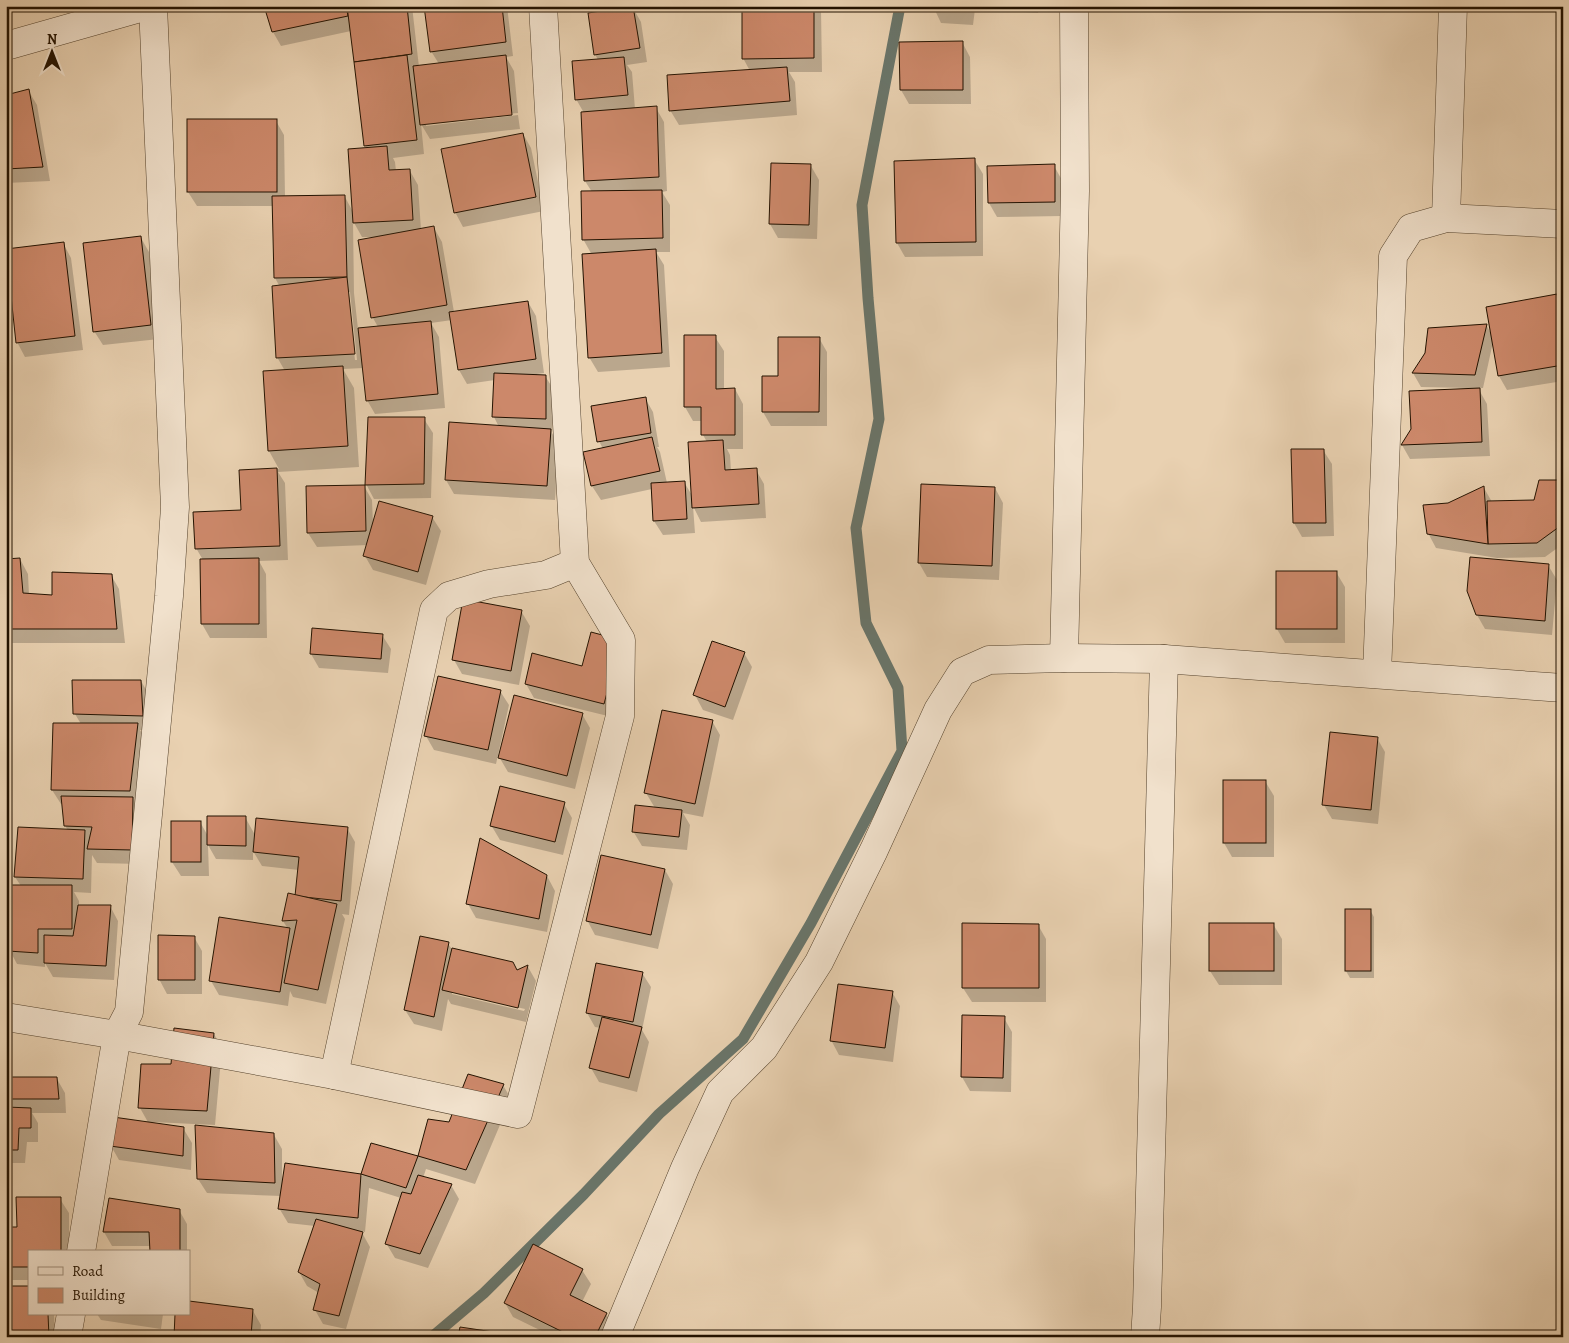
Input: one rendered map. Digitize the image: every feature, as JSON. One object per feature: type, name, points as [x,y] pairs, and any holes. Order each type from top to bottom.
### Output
[{"type":"street","points":[[6,46],[147,6]]},
{"type":"street","points":[[81,1250],[117,1035],[129,1012],[168,606],[175,507],[153,6]]},
{"type":"street","points":[[6,1017],[117,1035],[334,1075],[518,1114],[620,716],[621,640],[575,563],[543,6]]},
{"type":"street","points":[[1064,658],[1075,191],[1074,6]]},
{"type":"street","points":[[1446,218],[1453,6]]},
{"type":"street","points":[[1377,674],[1393,256],[1411,228],[1446,218],[1563,224]]},
{"type":"street","points":[[334,1075],[434,610],[449,596],[489,584],[546,576],[575,563]]},
{"type":"street","points":[[615,1337],[677,1186],[720,1092],[764,1048],[819,962],[874,850],[938,710],[962,672],[989,660],[1064,658],[1164,659],[1563,688]]},
{"type":"street","points":[[1145,1337],[1148,1307],[1164,659]]},
{"type":"street","points":[[67,1337],[71,1316]]},
{"type":"building","points":[[264,6],[346,6],[348,16],[272,32]]},
{"type":"building","points":[[347,6],[407,6],[412,54],[354,62]]},
{"type":"building","points":[[424,6],[502,6],[506,42],[430,52]]},
{"type":"building","points":[[633,6],[640,48],[594,55],[588,13]]},
{"type":"building","points":[[742,6],[814,6],[814,58],[742,59]]},
{"type":"building","points":[[931,6],[966,6],[966,11],[931,9]]},
{"type":"building","points":[[963,41],[963,90],[900,90],[899,42]]},
{"type":"building","points":[[407,55],[417,140],[364,146],[354,62]]},
{"type":"building","points":[[506,55],[512,115],[420,125],[413,66]]},
{"type":"building","points":[[624,57],[628,95],[575,100],[572,61]]},
{"type":"building","points":[[787,67],[790,101],[669,111],[667,75]]},
{"type":"building","points":[[29,89],[43,167],[6,169],[6,95]]},
{"type":"building","points":[[657,106],[659,177],[584,181],[581,112]]},
{"type":"building","points":[[187,119],[277,119],[277,192],[187,192]]},
{"type":"building","points":[[523,133],[536,197],[454,213],[441,149]]},
{"type":"building","points":[[387,146],[389,170],[410,169],[413,220],[353,223],[348,149]]},
{"type":"building","points":[[975,158],[976,242],[896,243],[894,161]]},
{"type":"building","points":[[771,163],[811,164],[809,225],[769,224]]},
{"type":"building","points":[[1055,164],[1055,202],[988,203],[987,166]]},
{"type":"building","points":[[662,190],[663,238],[582,240],[581,191]]},
{"type":"building","points":[[345,195],[347,277],[274,278],[272,196]]},
{"type":"building","points":[[434,226],[447,305],[371,318],[358,240]]},
{"type":"building","points":[[141,236],[151,325],[93,332],[83,243]]},
{"type":"building","points":[[64,242],[75,336],[16,343],[6,249]]},
{"type":"building","points":[[656,249],[662,353],[588,358],[582,254]]},
{"type":"building","points":[[347,277],[355,354],[276,358],[272,286]]},
{"type":"building","points":[[1557,294],[1563,326],[1563,365],[1498,376],[1486,307]]},
{"type":"building","points":[[528,301],[536,359],[458,370],[449,312]]},
{"type":"building","points":[[431,321],[438,394],[366,401],[358,328]]},
{"type":"building","points":[[1487,324],[1475,375],[1412,373],[1425,353],[1428,328]]},
{"type":"building","points":[[684,335],[716,335],[716,389],[735,388],[735,435],[701,435],[701,407],[684,407]]},
{"type":"building","points":[[778,337],[820,337],[819,412],[762,412],[762,376],[778,376]]},
{"type":"building","points":[[343,366],[348,446],[268,451],[263,371]]},
{"type":"building","points":[[494,373],[546,375],[546,419],[492,417]]},
{"type":"building","points":[[1480,388],[1482,442],[1401,445],[1411,429],[1409,391]]},
{"type":"building","points":[[646,397],[651,433],[597,442],[591,406]]},
{"type":"building","points":[[368,417],[425,417],[424,484],[365,485]]},
{"type":"building","points":[[449,422],[551,429],[547,486],[445,480]]},
{"type":"building","points":[[652,437],[660,471],[591,486],[583,452]]},
{"type":"building","points":[[723,440],[725,470],[757,468],[759,504],[692,508],[688,442]]},
{"type":"building","points":[[1291,449],[1324,449],[1326,523],[1293,523]]},
{"type":"building","points":[[277,468],[280,546],[195,549],[193,512],[241,510],[239,470]]},
{"type":"building","points":[[1539,480],[1563,480],[1563,524],[1537,543],[1488,544],[1487,501],[1534,500]]},
{"type":"building","points":[[685,481],[687,519],[653,521],[651,483]]},
{"type":"building","points":[[921,484],[995,487],[992,566],[918,563]]},
{"type":"building","points":[[365,485],[366,531],[307,533],[306,486]]},
{"type":"building","points":[[1484,486],[1488,544],[1427,534],[1423,505],[1448,503]]},
{"type":"building","points":[[379,501],[433,516],[418,572],[363,556]]},
{"type":"building","points":[[1470,557],[1549,564],[1545,621],[1476,615],[1467,591]]},
{"type":"building","points":[[20,558],[23,593],[52,595],[52,572],[112,574],[117,629],[6,629],[6,559]]},
{"type":"building","points":[[259,558],[259,624],[201,624],[200,559]]},
{"type":"building","points":[[1276,571],[1337,571],[1337,629],[1276,629]]},
{"type":"building","points":[[463,599],[522,610],[511,671],[452,660]]},
{"type":"building","points":[[312,628],[383,634],[381,659],[310,654]]},
{"type":"building","points":[[591,632],[621,640],[604,704],[525,684],[532,653],[582,666]]},
{"type":"building","points":[[712,641],[745,652],[725,707],[693,695]]},
{"type":"building","points":[[438,676],[501,690],[488,750],[424,736]]},
{"type":"building","points":[[72,680],[141,680],[143,716],[73,714]]},
{"type":"building","points":[[514,695],[583,713],[567,776],[498,758]]},
{"type":"building","points":[[662,710],[713,720],[695,804],[644,793]]},
{"type":"building","points":[[53,723],[138,723],[130,791],[51,790]]},
{"type":"building","points":[[1330,732],[1378,737],[1371,810],[1322,805]]},
{"type":"building","points":[[1223,780],[1266,780],[1266,843],[1223,843]]},
{"type":"building","points":[[500,786],[565,802],[555,842],[490,826]]},
{"type":"building","points":[[61,796],[133,797],[132,850],[87,849],[92,827],[64,826]]},
{"type":"building","points":[[635,805],[682,810],[679,837],[632,832]]},
{"type":"building","points":[[207,816],[246,816],[246,846],[207,845]]},
{"type":"building","points":[[256,818],[348,827],[341,901],[295,896],[299,857],[253,852]]},
{"type":"building","points":[[171,821],[201,821],[201,862],[171,862]]},
{"type":"building","points":[[18,827],[85,830],[83,879],[14,877]]},
{"type":"building","points":[[480,838],[547,875],[539,919],[466,904]]},
{"type":"building","points":[[601,855],[665,869],[651,935],[586,921]]},
{"type":"building","points":[[8,885],[72,885],[72,929],[38,929],[38,953],[8,951]]},
{"type":"building","points":[[288,893],[337,904],[318,990],[284,983],[297,920],[282,921]]},
{"type":"building","points":[[78,905],[111,905],[106,966],[44,963],[44,935],[73,936]]},
{"type":"building","points":[[1345,909],[1371,909],[1371,971],[1345,971]]},
{"type":"building","points":[[219,917],[290,928],[280,992],[209,981]]},
{"type":"building","points":[[962,923],[1039,924],[1039,988],[962,988]]},
{"type":"building","points":[[1209,923],[1274,923],[1274,971],[1209,971]]},
{"type":"building","points":[[158,935],[195,936],[195,980],[158,980]]},
{"type":"building","points":[[420,936],[449,942],[434,1017],[404,1010]]},
{"type":"building","points":[[452,948],[513,962],[517,970],[528,965],[518,1008],[442,990]]},
{"type":"building","points":[[596,963],[643,972],[633,1022],[586,1013]]},
{"type":"building","points":[[838,984],[893,991],[885,1048],[830,1041]]},
{"type":"building","points":[[962,1015],[1005,1016],[1003,1078],[961,1077]]},
{"type":"building","points":[[602,1017],[642,1027],[629,1078],[589,1068]]},
{"type":"building","points":[[174,1028],[214,1033],[207,1111],[138,1108],[141,1064],[171,1064]]},
{"type":"building","points":[[468,1074],[504,1084],[466,1170],[418,1156],[428,1119],[449,1122]]},
{"type":"building","points":[[6,1077],[57,1077],[59,1099],[6,1099]]},
{"type":"building","points":[[6,1107],[31,1108],[31,1128],[19,1128],[18,1150],[6,1150]]},
{"type":"building","points":[[113,1117],[184,1127],[183,1156],[110,1146]]},
{"type":"building","points":[[195,1125],[274,1133],[275,1183],[197,1179]]},
{"type":"building","points":[[371,1143],[418,1156],[406,1188],[361,1174]]},
{"type":"building","points":[[285,1163],[361,1174],[358,1218],[278,1209]]},
{"type":"building","points":[[418,1175],[452,1184],[420,1254],[385,1244],[402,1192],[411,1194]]},
{"type":"building","points":[[16,1197],[61,1197],[61,1250],[28,1250],[28,1267],[6,1267],[6,1227],[17,1227]]},
{"type":"building","points":[[109,1198],[180,1209],[180,1250],[150,1250],[149,1232],[103,1232]]},
{"type":"building","points":[[316,1219],[363,1232],[339,1316],[313,1310],[320,1284],[298,1272]]},
{"type":"building","points":[[533,1244],[583,1269],[570,1295],[607,1313],[595,1337],[573,1337],[504,1303]]},
{"type":"building","points":[[6,1286],[28,1286],[28,1316],[48,1316],[49,1337],[6,1337]]},
{"type":"building","points":[[190,1301],[253,1309],[251,1337],[174,1337],[175,1316],[190,1316]]},
{"type":"building","points":[[460,1327],[507,1334],[507,1337],[458,1337]]},
{"type":"waterway","points":[[432,1337],[484,1293],[584,1194],[659,1114],[743,1039],[811,923],[902,751],[898,688],[866,623],[856,528],[879,419],[862,205],[900,6]]}]
